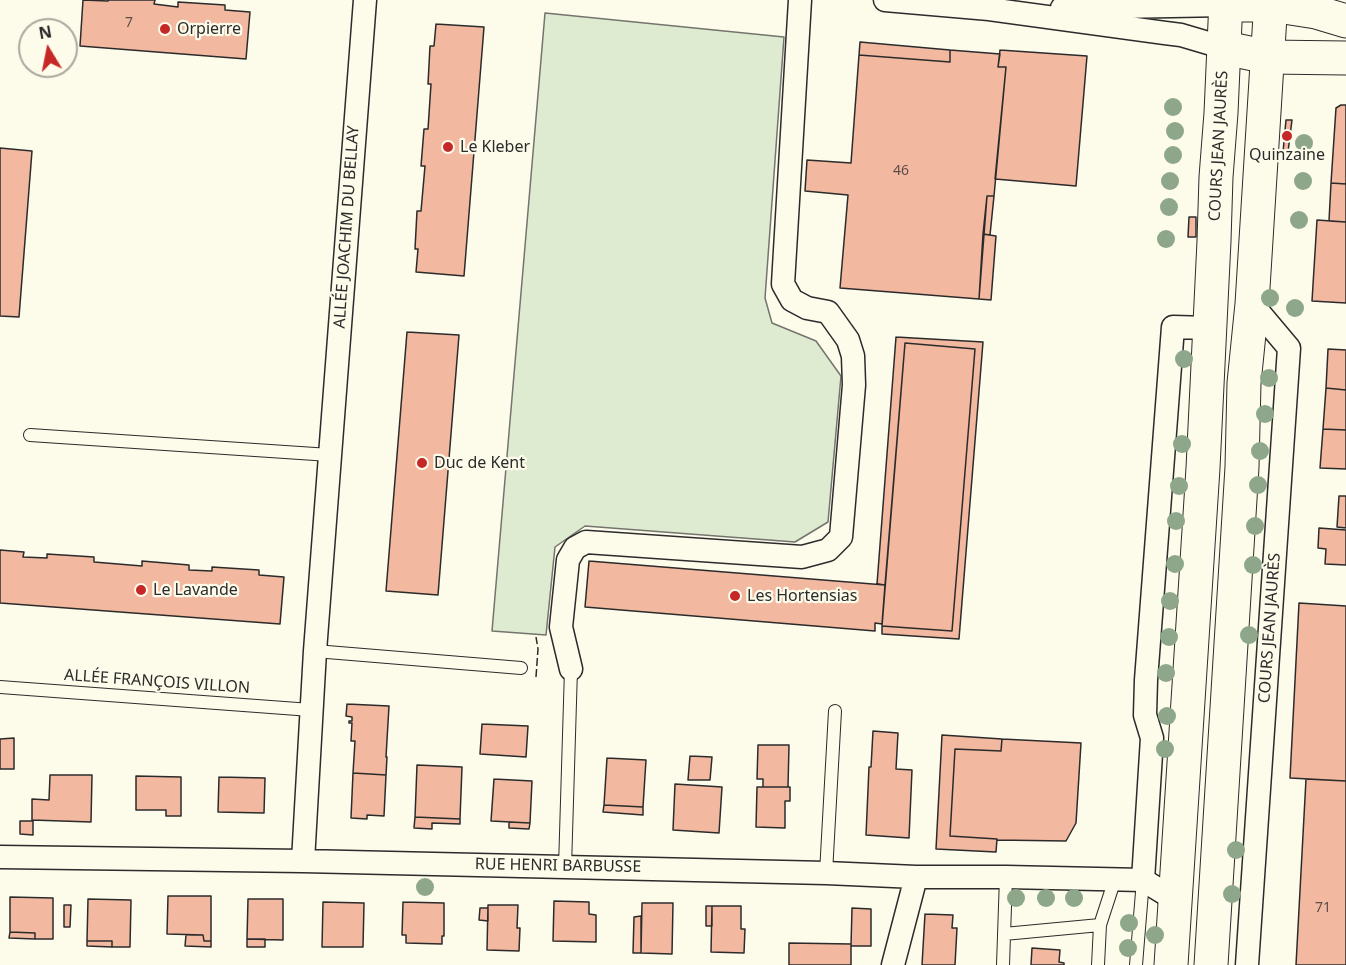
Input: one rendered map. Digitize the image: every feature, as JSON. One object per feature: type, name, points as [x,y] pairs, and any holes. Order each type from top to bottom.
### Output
[{"type":"main road","points":[[1211,965],[1242,466],[1244,384],[1252,304],[1268,57],[1248,3],[1316,12],[1346,21]]},
{"type":"main road","name":"COURS JEAN JAURÈS","points":[[1171,965],[1203,468],[1216,177],[1225,48],[1248,3]]},
{"type":"main road","points":[[1225,48],[1268,57],[1346,58]]},
{"type":"main road","points":[[1209,328],[1226,333],[1229,364],[1244,384]]},
{"type":"street","name":"ALLÉE JOACHIM DU BELLAY","points":[[303,861],[315,651],[365,0]]},
{"type":"street","points":[[572,669],[561,627],[568,560],[575,548],[586,542],[802,557],[828,550],[841,537],[854,385],[853,356],[848,340],[828,312],[807,308],[792,300],[783,284],[800,0]]},
{"type":"street","points":[[885,0],[989,9],[1181,35],[1225,48]]},
{"type":"street","points":[[989,9],[1248,3]]},
{"type":"street","name":"COURS JEAN JAURÈS","points":[[1247,965],[1289,348],[1252,304]]},
{"type":"street","points":[[1143,880],[1152,738],[1145,715],[1146,680],[1173,327],[1209,328]]},
{"type":"street","name":"RUE HENRI BARBUSSE","points":[[0,857],[303,861],[916,877],[1115,879]]},
{"type":"street","points":[[893,965],[916,877]]},
{"type":"street","points":[[1115,879],[1143,880],[1174,899]]},
{"type":"lane","points":[[30,435],[330,454]]},
{"type":"lane","points":[[315,651],[521,668]]},
{"type":"lane","points":[[565,867],[572,669]]},
{"type":"lane","name":"ALLÉE FRANÇOIS VILLON","points":[[0,687],[311,719]]},
{"type":"lane","points":[[826,873],[835,711]]},
{"type":"lane","points":[[1004,965],[1006,877]]},
{"type":"lane","points":[[1098,965],[1100,926],[1115,879]]},
{"type":"lane","points":[[1136,965],[1143,880]]},
{"type":"lane","points":[[1004,934],[1100,926]]},
{"type":"green space","points":[[545,13],[784,37],[765,298],[772,323],[816,341],[841,376],[828,522],[795,542],[585,526],[555,547],[546,635],[492,631]]},
{"type":"building","name":"Orpierre","points":[[83,0],[155,0],[154,4],[178,7],[178,2],[225,5],[225,10],[250,12],[246,59],[80,46]]},
{"type":"building","name":"Le Kleber","points":[[436,24],[484,27],[464,276],[416,272],[417,211],[421,211],[425,166],[421,166],[424,129],[428,129],[431,84],[428,84],[430,46],[434,46]]},
{"type":"building","points":[[860,42],[950,50],[950,62],[859,55]]},
{"type":"building","points":[[950,50],[1000,54],[998,67],[1006,67],[994,196],[987,196],[979,299],[840,288],[848,195],[805,191],[807,160],[851,163],[859,55],[950,62]]},
{"type":"building","points":[[1000,50],[1087,56],[1076,186],[995,179],[1006,67],[998,67]]},
{"type":"building","points":[[1346,105],[1346,184],[1331,183],[1336,108]]},
{"type":"building","name":"Quinzaine","points":[[1286,120],[1292,120],[1288,152],[1283,152]]},
{"type":"building","points":[[0,148],[32,151],[19,317],[0,316]]},
{"type":"building","points":[[1331,183],[1346,184],[1346,222],[1329,221]]},
{"type":"building","points":[[987,196],[994,196],[990,235],[983,234]]},
{"type":"building","points":[[1189,217],[1196,217],[1196,237],[1188,237]]},
{"type":"building","points":[[1317,220],[1346,222],[1346,303],[1312,301]]},
{"type":"building","points":[[983,234],[996,236],[991,300],[979,299]]},
{"type":"building","name":"Duc de Kent","points":[[407,332],[459,335],[438,595],[386,591]]},
{"type":"building","points":[[896,337],[983,342],[959,639],[882,634],[882,626],[952,631],[975,349],[905,343],[885,585],[877,584]]},
{"type":"building","points":[[905,343],[975,349],[952,631],[882,626]]},
{"type":"building","points":[[1328,349],[1346,350],[1346,390],[1326,388]]},
{"type":"building","points":[[1326,388],[1346,390],[1346,430],[1323,429]]},
{"type":"building","points":[[1323,429],[1346,430],[1346,469],[1320,468]]},
{"type":"building","points":[[1339,496],[1346,496],[1346,528],[1337,527]]},
{"type":"building","points":[[1319,528],[1346,530],[1346,565],[1325,564],[1326,549],[1318,548]]},
{"type":"building","name":"Le Lavande","points":[[0,550],[24,552],[23,557],[47,558],[47,554],[94,557],[94,562],[142,566],[142,561],[189,565],[189,570],[212,571],[212,567],[259,570],[259,575],[284,577],[280,624],[0,603]]},
{"type":"building","name":"Les Hortensias","points":[[589,561],[885,585],[882,624],[875,623],[875,631],[585,607]]},
{"type":"building","points":[[1299,603],[1346,606],[1346,781],[1290,778]]},
{"type":"building","points":[[347,704],[389,706],[386,775],[353,773],[355,741],[351,741],[352,723],[349,721],[352,721],[352,717],[346,716]]},
{"type":"building","points":[[482,724],[528,726],[526,757],[480,754]]},
{"type":"building","points":[[873,731],[898,733],[896,769],[912,770],[909,838],[866,835]]},
{"type":"building","points":[[942,735],[1002,739],[1001,751],[955,749],[950,836],[997,839],[996,852],[936,849]]},
{"type":"building","points":[[14,738],[14,769],[0,769],[0,739]]},
{"type":"building","points":[[1002,739],[1081,743],[1076,823],[1066,841],[997,840],[950,836],[955,749],[1001,751]]},
{"type":"building","points":[[758,745],[789,745],[788,787],[763,787],[763,779],[757,779]]},
{"type":"building","points":[[690,756],[712,757],[710,780],[688,780]]},
{"type":"building","points":[[607,758],[646,760],[643,807],[604,805]]},
{"type":"building","points":[[417,765],[462,767],[460,819],[415,817]]},
{"type":"building","points":[[353,773],[386,775],[384,816],[367,815],[367,819],[351,818]]},
{"type":"building","points":[[50,775],[92,775],[91,822],[32,820],[32,799],[49,800]]},
{"type":"building","points":[[136,776],[181,777],[181,816],[166,816],[166,810],[136,810]]},
{"type":"building","points":[[219,777],[265,778],[264,813],[218,812]]},
{"type":"building","points":[[494,779],[532,781],[530,823],[491,821]]},
{"type":"building","points":[[1306,779],[1346,781],[1346,965],[1296,965]]},
{"type":"building","points":[[675,784],[722,787],[719,833],[673,830]]},
{"type":"building","points":[[757,787],[790,787],[790,801],[785,801],[785,828],[756,827]]},
{"type":"building","points":[[604,805],[643,807],[643,815],[603,812]]},
{"type":"building","points":[[415,817],[460,819],[460,824],[432,823],[432,829],[414,828]]},
{"type":"building","points":[[20,821],[33,821],[33,835],[20,834]]},
{"type":"building","points":[[509,822],[530,823],[529,829],[509,828]]},
{"type":"building","points":[[168,896],[211,896],[211,941],[204,941],[203,935],[167,934]]},
{"type":"building","points":[[10,897],[53,898],[53,939],[35,939],[35,933],[10,932]]},
{"type":"building","points":[[88,899],[131,900],[130,947],[112,947],[112,941],[87,941]]},
{"type":"building","points":[[248,899],[283,899],[283,940],[247,939]]},
{"type":"building","points":[[554,901],[589,902],[589,914],[596,915],[596,942],[553,941]]},
{"type":"building","points":[[323,902],[364,903],[363,947],[322,947]]},
{"type":"building","points":[[403,902],[444,903],[442,944],[406,943],[406,935],[402,935]]},
{"type":"building","points":[[642,903],[673,903],[672,954],[641,953]]},
{"type":"building","points":[[64,905],[71,905],[70,927],[64,927]]},
{"type":"building","points":[[488,905],[518,905],[519,951],[487,950]]},
{"type":"building","points":[[706,906],[712,906],[712,926],[706,926]]},
{"type":"building","points":[[712,906],[741,906],[741,929],[745,929],[744,953],[711,952]]},
{"type":"building","points":[[480,908],[488,908],[488,921],[479,920]]},
{"type":"building","points":[[852,908],[871,909],[871,946],[851,946]]},
{"type":"building","points":[[925,914],[953,915],[952,928],[957,928],[955,965],[922,965]]},
{"type":"building","points":[[641,916],[641,953],[633,953],[634,917]]},
{"type":"building","points":[[10,932],[35,933],[35,939],[9,938]]},
{"type":"building","points":[[186,935],[203,935],[204,941],[211,941],[211,947],[185,946]]},
{"type":"building","points":[[247,939],[265,939],[265,947],[247,947]]},
{"type":"building","points":[[87,941],[112,941],[112,947],[87,946]]},
{"type":"building","points":[[789,943],[851,944],[851,965],[789,965]]},
{"type":"building","points":[[1032,948],[1060,950],[1059,962],[1064,965],[1031,965]]},
{"type":"fence","points":[[536,637],[538,649],[536,677]]},
{"type":"place","name":"Orpierre","points":[[165,29]]},
{"type":"place","name":"Quinzaine","points":[[1287,136]]},
{"type":"place","name":"Le Kleber","points":[[448,147]]},
{"type":"place","name":"Duc de Kent","points":[[422,463]]},
{"type":"place","name":"Le Lavande","points":[[141,590]]},
{"type":"place","name":"Les Hortensias","points":[[735,596]]}]
